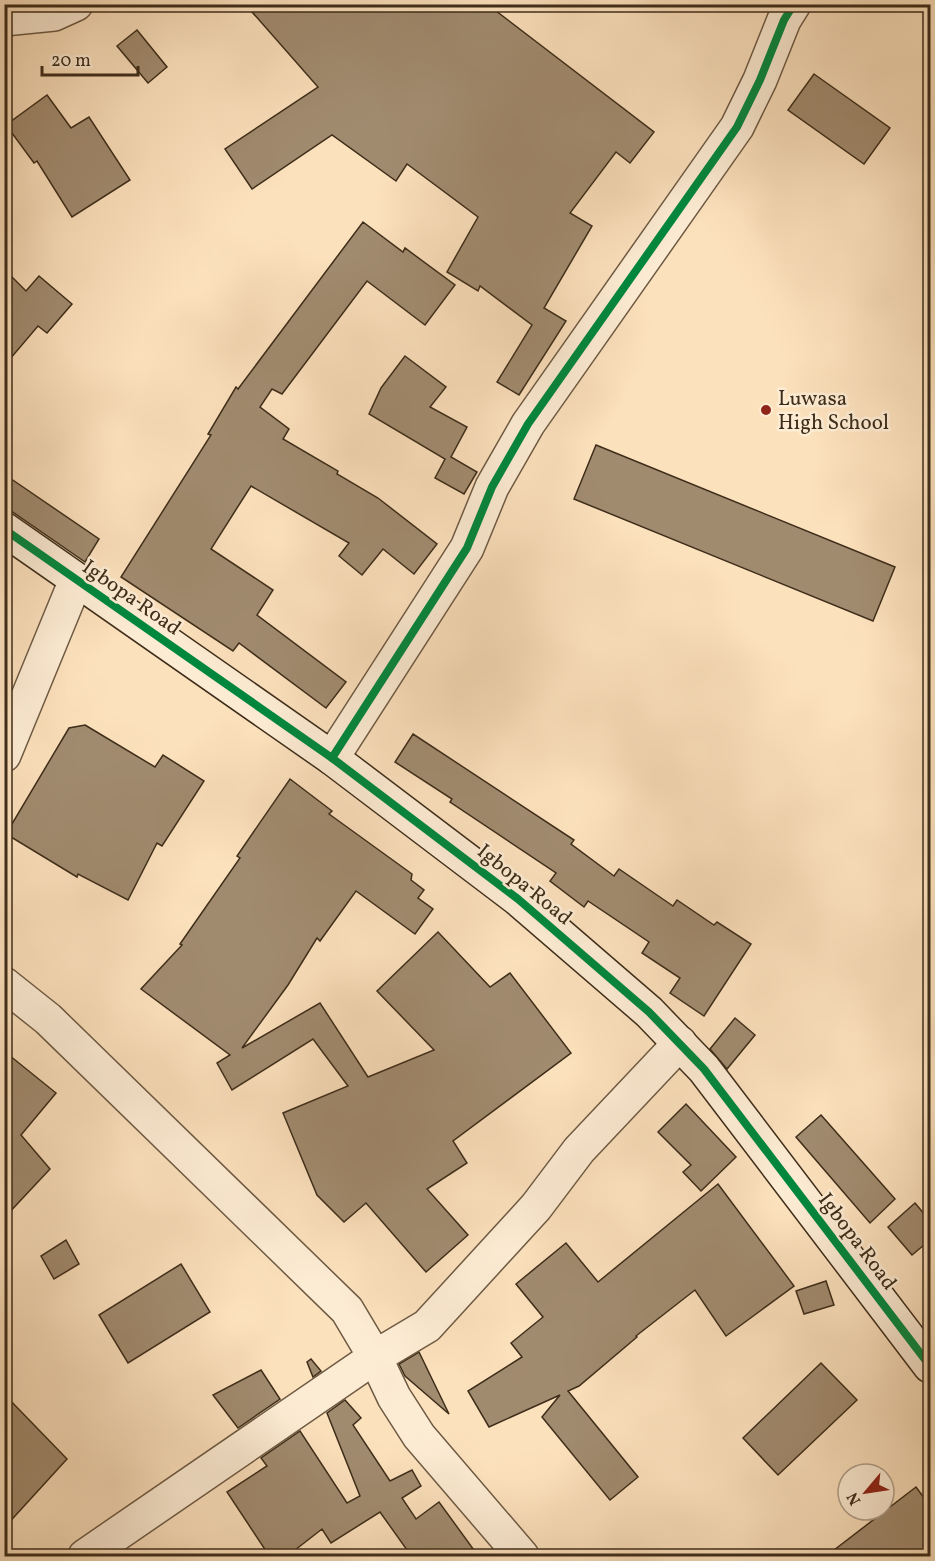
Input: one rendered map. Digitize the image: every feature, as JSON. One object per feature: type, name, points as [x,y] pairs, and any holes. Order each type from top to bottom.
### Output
[{"type":"street","points":[[4,19],[54,14],[76,4]]},
{"type":"street","points":[[332,758],[467,548],[492,487],[528,424],[737,127],[760,80],[784,20],[794,4]]},
{"type":"street","name":"Igbopa Road","points":[[4,529],[332,758],[518,899],[650,1012],[704,1069],[930,1366]]},
{"type":"street","points":[[4,755],[76,580]]},
{"type":"street","points":[[4,984],[48,1019],[347,1310],[375,1357],[394,1397],[419,1436],[522,1557]]},
{"type":"street","points":[[85,1557],[375,1357],[426,1326],[536,1207],[579,1150],[680,1043]]},
{"type":"building","points":[[245,4],[487,4],[654,132],[630,163],[616,152],[570,213],[592,226],[544,308],[566,321],[519,395],[497,382],[532,325],[480,286],[478,291],[447,272],[478,217],[407,164],[396,181],[332,135],[252,189],[225,149],[318,87]]},
{"type":"building","points":[[137,30],[167,67],[148,83],[117,46]]},
{"type":"building","points":[[814,74],[890,128],[864,164],[788,110]]},
{"type":"building","points":[[47,95],[71,128],[89,117],[130,180],[72,217],[37,161],[34,163],[6,125]]},
{"type":"building","points":[[363,222],[403,252],[405,248],[455,285],[425,325],[367,281],[282,394],[272,389],[260,407],[289,429],[283,439],[338,471],[337,474],[378,498],[437,544],[414,574],[383,549],[362,575],[339,556],[349,543],[251,486],[211,549],[273,590],[257,615],[346,682],[326,708],[239,643],[233,651],[121,577],[211,435],[208,434],[236,387],[238,389]]},
{"type":"building","points":[[4,269],[26,291],[39,276],[72,304],[47,333],[38,326],[4,366]]},
{"type":"building","points":[[405,356],[446,387],[430,407],[467,427],[451,457],[477,472],[464,494],[435,478],[445,459],[369,414],[381,388]]},
{"type":"building","points":[[596,445],[895,567],[873,621],[574,499]]},
{"type":"building","points":[[4,474],[99,539],[85,562],[4,506]]},
{"type":"building","points":[[85,725],[155,767],[163,755],[204,781],[162,846],[157,843],[128,900],[78,874],[77,877],[6,834],[69,728]]},
{"type":"building","points":[[413,734],[574,840],[571,844],[614,876],[619,869],[673,906],[677,900],[714,925],[717,922],[751,944],[704,1016],[670,993],[680,978],[642,953],[649,942],[588,901],[584,907],[550,881],[556,873],[450,802],[452,799],[395,762]]},
{"type":"building","points":[[290,779],[332,811],[329,814],[412,874],[411,880],[424,890],[418,898],[433,909],[415,934],[356,891],[320,941],[317,938],[288,985],[242,1048],[320,1003],[368,1077],[434,1050],[377,991],[438,932],[490,987],[510,973],[571,1053],[453,1141],[467,1163],[427,1189],[468,1235],[426,1272],[366,1203],[344,1222],[317,1195],[283,1113],[348,1086],[313,1039],[232,1090],[217,1063],[230,1055],[141,989],[182,945],[180,944],[240,858],[237,856]]},
{"type":"building","points":[[735,1018],[755,1035],[727,1069],[710,1049]]},
{"type":"building","points":[[4,1051],[56,1093],[21,1135],[50,1169],[4,1218]]},
{"type":"building","points":[[686,1104],[736,1157],[701,1191],[683,1172],[691,1165],[658,1132]]},
{"type":"building","points":[[821,1115],[895,1199],[870,1223],[796,1137]]},
{"type":"building","points":[[718,1184],[794,1286],[726,1336],[695,1290],[636,1336],[579,1386],[568,1391],[638,1477],[610,1500],[542,1417],[560,1395],[489,1427],[468,1391],[522,1357],[511,1343],[543,1317],[516,1284],[566,1243],[598,1282]]},
{"type":"building","points":[[915,1203],[930,1221],[930,1240],[912,1255],[888,1227]]},
{"type":"building","points":[[66,1240],[79,1264],[54,1279],[41,1256]]},
{"type":"building","points":[[181,1264],[210,1312],[128,1363],[99,1315]]},
{"type":"building","points":[[826,1281],[834,1305],[804,1314],[796,1291]]},
{"type":"building","points":[[419,1352],[449,1414],[405,1376],[399,1364]]},
{"type":"building","points":[[311,1359],[321,1371],[313,1377],[307,1362]]},
{"type":"building","points":[[821,1363],[857,1400],[778,1475],[743,1438]]},
{"type":"building","points":[[261,1370],[280,1399],[238,1428],[213,1395]]},
{"type":"building","points":[[4,1394],[67,1459],[4,1528]]},
{"type":"building","points":[[345,1400],[361,1418],[353,1425],[390,1481],[412,1470],[421,1486],[402,1498],[416,1519],[439,1502],[479,1557],[412,1557],[380,1512],[331,1543],[322,1529],[286,1557],[270,1557],[227,1492],[267,1466],[261,1458],[300,1431],[347,1503],[360,1496],[327,1413]]},
{"type":"building","points":[[916,1487],[930,1506],[930,1548],[919,1557],[825,1557],[870,1522],[896,1522],[896,1502]]},
{"type":"cycle path","points":[[332,758],[467,548],[492,487],[528,424],[737,127],[760,80],[784,20],[794,4]]},
{"type":"cycle path","points":[[4,529],[332,758],[518,899],[649,1012],[704,1069],[930,1366]]},
{"type":"place","name":"Luwasa High School","points":[[766,410]]}]
